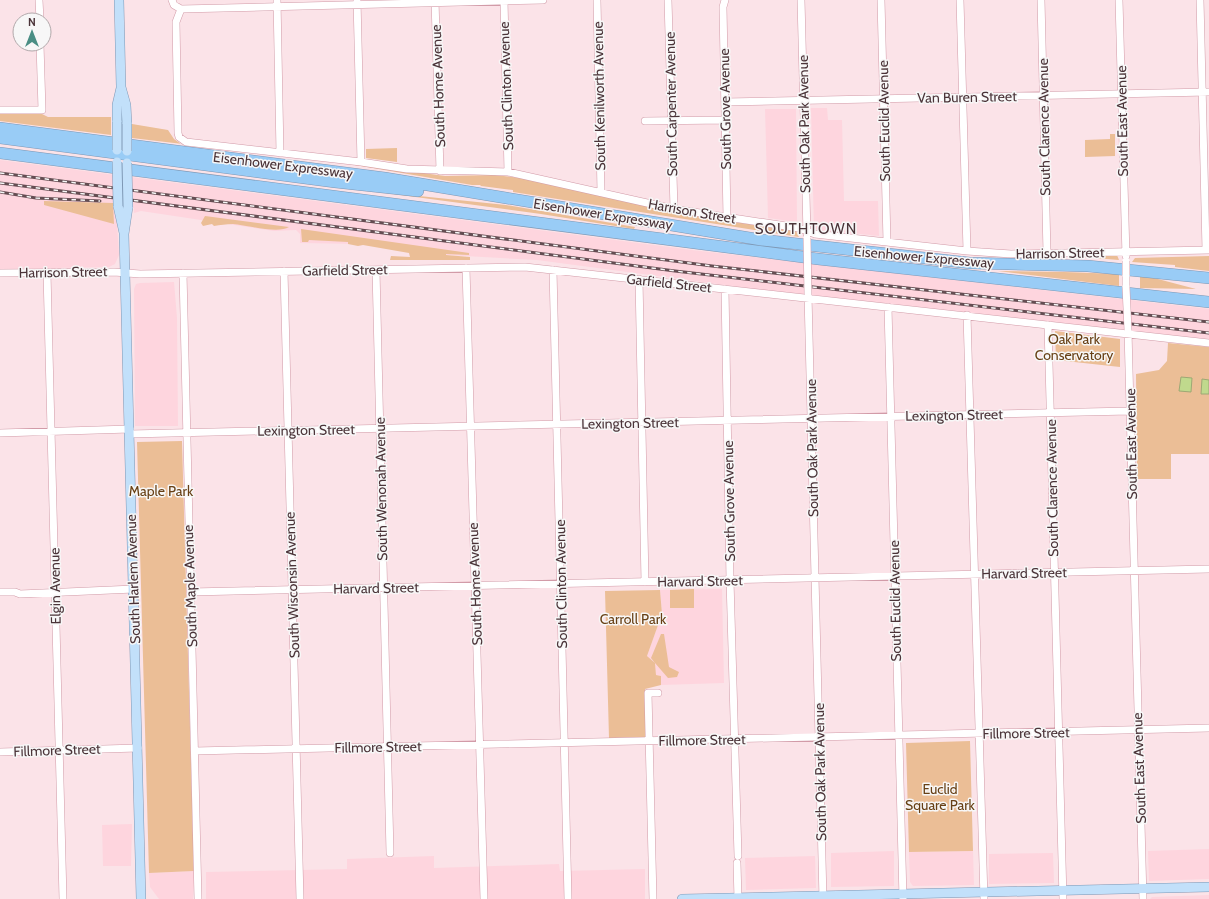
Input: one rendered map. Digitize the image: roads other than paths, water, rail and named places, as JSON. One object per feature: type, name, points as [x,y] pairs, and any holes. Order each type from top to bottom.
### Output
[{"type":"highway","name":"Eisenhower Expressway","points":[[0,128],[378,178],[762,240],[957,262],[1088,266],[1209,278]]},
{"type":"highway","points":[[0,138],[328,187],[363,194],[387,204]]},
{"type":"highway","points":[[0,144],[122,156],[427,192],[462,191]]},
{"type":"highway","name":"Eisenhower Expressway","points":[[0,153],[818,259],[1209,302]]},
{"type":"main road","name":"South Harlem Avenue","points":[[119,0],[121,87],[117,105],[117,122],[128,207],[124,234]]},
{"type":"main road","name":"South Harlem Avenue","points":[[121,87],[126,105],[127,124],[122,156],[118,206],[124,234],[126,273],[141,899]]},
{"type":"main road","points":[[682,899],[1062,895],[1142,889],[1209,887]]},
{"type":"street","points":[[39,0],[40,12]]},
{"type":"street","points":[[172,0],[174,5],[180,4],[210,8],[215,6],[277,3],[542,0]]},
{"type":"street","name":"South Clinton Avenue","points":[[504,0],[508,172]]},
{"type":"street","name":"South Kenilworth Avenue","points":[[597,0],[601,192]]},
{"type":"street","name":"South Carpenter Avenue","points":[[668,0],[674,209]]},
{"type":"street","name":"South Oak Park Avenue","points":[[801,0],[823,897]]},
{"type":"street","name":"South Euclid Avenue","points":[[881,0],[887,242]]},
{"type":"street","points":[[960,0],[967,251]]},
{"type":"street","name":"South Clarence Avenue","points":[[1040,0],[1047,253]]},
{"type":"street","name":"South East Avenue","points":[[1120,0],[1126,287],[1143,899]]},
{"type":"street","points":[[1200,0],[1205,92],[1207,250]]},
{"type":"street","name":"South Home Avenue","points":[[436,1],[440,171]]},
{"type":"street","points":[[357,2],[361,162]]},
{"type":"street","points":[[277,3],[280,153]]},
{"type":"street","name":"South Grove Avenue","points":[[724,3],[727,218]]},
{"type":"street","name":"Harrison Street","points":[[180,4],[176,22],[179,137],[186,142],[361,162],[407,169],[508,172],[674,209],[799,228],[807,234],[967,251],[1010,254],[1207,250]]},
{"type":"street","points":[[0,110],[42,110],[40,52]]},
{"type":"street","name":"Van Buren Street","points":[[725,102],[1205,92]]},
{"type":"street","points":[[645,121],[726,120]]},
{"type":"street","name":"Garfield Street","points":[[126,273],[525,267],[808,297],[1048,325],[1128,332],[1209,343]]},
{"type":"street","name":"South Home Avenue","points":[[466,268],[484,899]]},
{"type":"street","name":"South Wenonah Avenue","points":[[376,270],[390,853]]},
{"type":"street","name":"South Clinton Avenue","points":[[553,270],[568,899]]},
{"type":"street","name":"South Wisconsin Avenue","points":[[284,271],[300,899]]},
{"type":"street","name":"Elgin Avenue","points":[[47,273],[63,899]]},
{"type":"street","name":"Harrison Street","points":[[0,274],[126,273]]},
{"type":"street","name":"South Maple Avenue","points":[[183,273],[198,899]]},
{"type":"street","points":[[639,279],[640,422],[645,582]]},
{"type":"street","name":"South Grove Avenue","points":[[725,289],[730,580],[738,898]]},
{"type":"street","name":"South Euclid Avenue","points":[[888,307],[903,897]]},
{"type":"street","points":[[967,315],[984,896]]},
{"type":"street","name":"South Clarence Avenue","points":[[1048,325],[1062,895]]},
{"type":"street","name":"Lexington Street","points":[[0,433],[186,433],[1130,411]]},
{"type":"street","name":"Harvard Street","points":[[191,592],[1209,569]]},
{"type":"street","points":[[0,592],[15,592],[20,594],[87,587],[94,590],[134,589]]},
{"type":"street","points":[[653,899],[648,693],[658,693]]},
{"type":"street","name":"Fillmore Street","points":[[195,752],[1209,728]]},
{"type":"street","name":"Fillmore Street","points":[[0,752],[138,748]]},
{"type":"railway","points":[[0,173],[712,266],[1209,322]]},
{"type":"railway","points":[[0,183],[675,271],[1209,333]]},
{"type":"railway","points":[[0,192],[36,198],[100,201]]},
{"type":"district","name":"SOUTHTOWN","points":[[806,229]]},
{"type":"park label","name":"Oak Park Conservatory","points":[[1074,348]]},
{"type":"park label","name":"Maple Park","points":[[161,491]]},
{"type":"park label","name":"Carroll Park","points":[[633,619]]},
{"type":"park label","name":"Euclid Square Park","points":[[940,798]]}]
